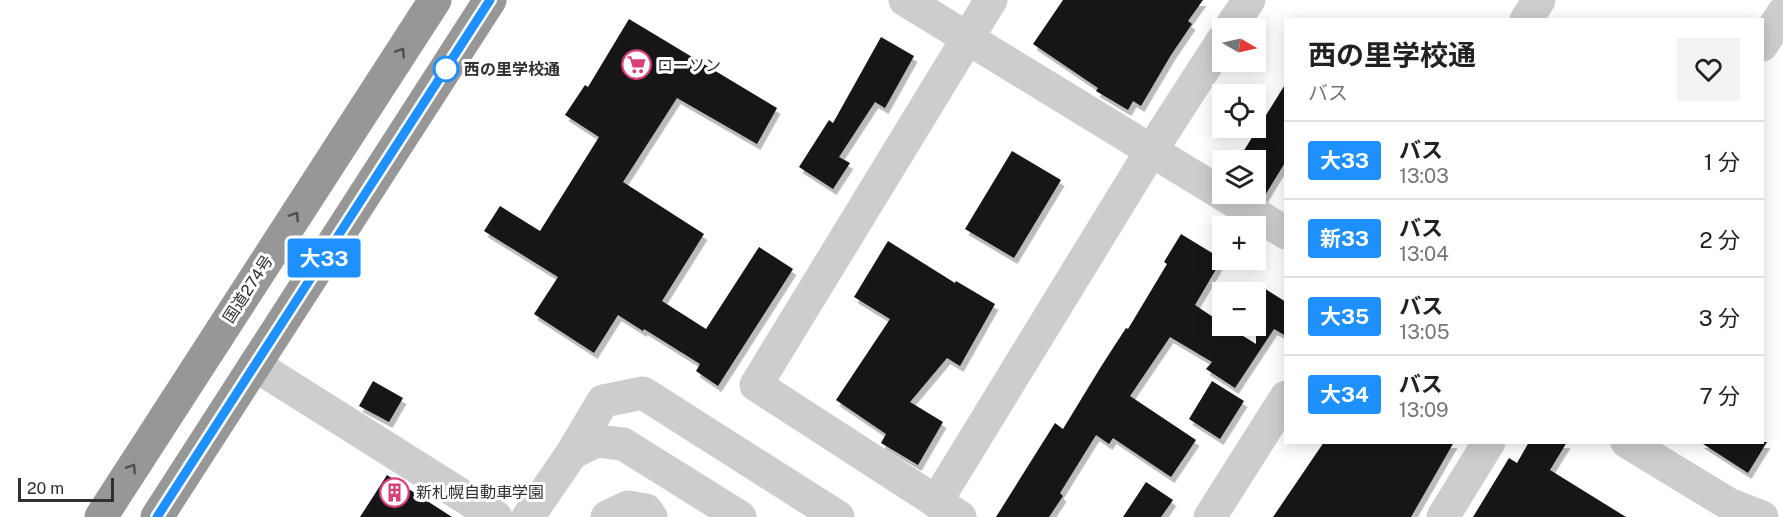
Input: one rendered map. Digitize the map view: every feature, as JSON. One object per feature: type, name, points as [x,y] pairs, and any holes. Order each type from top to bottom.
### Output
[{"type":"highway","name":"国道274号","points":[[101,517],[435,0]]},
{"type":"highway","points":[[157,517],[490,0]]},
{"type":"street","points":[[905,0],[1284,231]]},
{"type":"street","points":[[991,0],[756,385],[948,509],[1151,151],[1212,56]]},
{"type":"street","points":[[1237,18],[1249,0]]},
{"type":"street","points":[[1527,18],[1539,0]]},
{"type":"street","points":[[1764,42],[1783,13]]},
{"type":"street","points":[[255,365],[496,517]]},
{"type":"street","points":[[534,515],[603,401],[643,393],[838,517]]},
{"type":"street","points":[[1210,517],[1284,400]]},
{"type":"street","points":[[572,453],[596,441],[623,444],[732,515]]},
{"type":"street","points":[[1443,517],[1489,444]]},
{"type":"street","points":[[1630,444],[1729,504],[1762,517]]},
{"type":"street","points":[[607,517],[628,507],[646,510],[651,517]]},
{"type":"building","points":[[1063,0],[1203,0],[1188,21],[1192,24],[1141,106],[1133,101],[1128,110],[1096,91],[1098,88],[1033,44]]},
{"type":"building","points":[[629,19],[777,108],[757,144],[677,98],[623,182],[704,234],[662,301],[706,329],[759,247],[793,269],[718,386],[696,371],[700,364],[618,315],[594,353],[534,314],[558,277],[484,231],[500,206],[540,231],[599,137],[565,115],[585,85],[588,87]]},
{"type":"building","points":[[881,37],[914,56],[885,108],[875,102],[839,157],[850,163],[833,189],[799,167],[829,120],[833,123]]},
{"type":"building","points":[[1284,86],[1284,164],[1266,194],[1266,150],[1244,150],[1252,138],[1266,138],[1266,115]]},
{"type":"building","points":[[1012,151],[1061,180],[1014,258],[965,229]]},
{"type":"building","points":[[1181,234],[1212,253],[1212,270],[1216,270],[1195,305],[1212,316],[1212,336],[1243,336],[1256,344],[1256,336],[1266,336],[1266,289],[1284,301],[1284,335],[1274,329],[1235,388],[1206,369],[1212,362],[1170,337],[1130,396],[1196,440],[1171,477],[1113,438],[1109,444],[1096,435],[1060,493],[1063,496],[1049,517],[996,517],[1055,423],[1063,429],[1167,264],[1164,262]]},
{"type":"building","points":[[888,241],[955,283],[956,281],[995,304],[960,366],[947,358],[910,402],[943,422],[918,465],[881,443],[886,434],[836,400],[890,319],[854,297]]},
{"type":"building","points":[[373,381],[403,398],[389,422],[359,406]]},
{"type":"building","points":[[1212,381],[1244,401],[1220,439],[1189,419]]},
{"type":"building","points":[[1767,442],[1748,473],[1703,444],[1764,444]]},
{"type":"building","points":[[1323,444],[1453,444],[1411,517],[1273,517]]},
{"type":"building","points":[[1528,444],[1566,444],[1550,470],[1626,517],[1473,517],[1509,458],[1517,463]]},
{"type":"building","name":"新札幌自動車学園","points":[[387,475],[452,517],[360,517]]},
{"type":"building","points":[[1146,482],[1173,500],[1161,517],[1123,517]]},
{"type":"bus line","name":"大33","points":[[157,517],[490,0]]},
{"type":"place","name":"ローソン","points":[[636,65]]},
{"type":"place","name":"西の里学校通","points":[[446,69]]},
{"type":"place","name":"新札幌自動車学園","points":[[395,492]]}]
